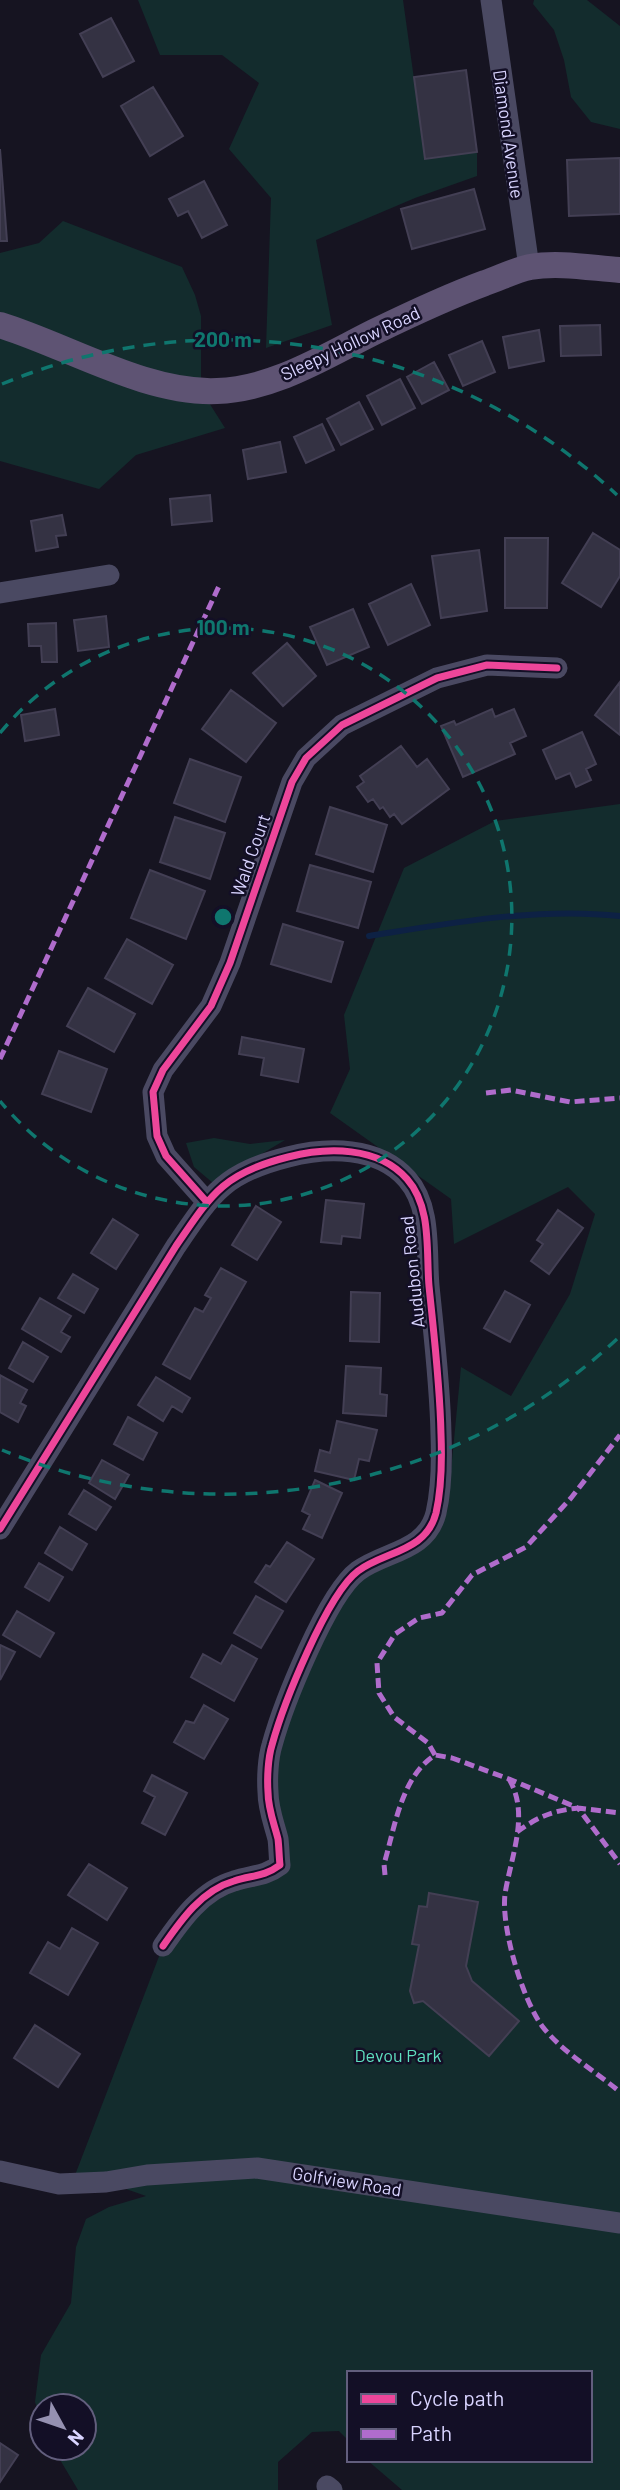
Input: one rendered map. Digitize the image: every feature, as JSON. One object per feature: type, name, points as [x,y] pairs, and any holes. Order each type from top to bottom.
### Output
[{"type":"main road","name":"Sleepy Hollow Road","points":[[0,325],[149,381],[185,390],[218,391],[248,387],[319,362],[446,298],[529,267],[563,265],[620,270]]},
{"type":"street","name":"Diamond Avenue","points":[[491,0],[529,267]]},
{"type":"street","points":[[0,593],[109,575]]},
{"type":"street","name":"Wald Court","points":[[206,1201],[166,1156],[157,1136],[153,1092],[163,1069],[211,1006],[230,963],[292,782],[306,758],[342,726],[437,678],[487,665],[557,668]]},
{"type":"street","name":"Audubon Road","points":[[0,1530],[206,1201],[230,1179],[256,1165],[298,1155],[342,1149],[391,1166],[407,1179],[420,1200],[426,1232],[440,1384],[442,1468],[436,1514],[431,1525],[413,1546],[357,1572],[336,1595],[290,1692],[271,1748],[268,1792],[280,1865],[268,1874],[217,1887],[180,1921],[163,1946]]},
{"type":"street","name":"Golfview Road","points":[[0,2171],[59,2184],[257,2168],[620,2223]]},
{"type":"green space","points":[[138,0],[403,0],[425,158],[477,152],[477,176],[415,198],[316,240],[332,325],[266,348],[271,198],[229,149],[259,83],[222,55],[160,55]]},
{"type":"green space","points":[[534,0],[587,0],[620,26],[620,129],[591,122],[571,97],[564,60],[554,30],[533,4]]},
{"type":"green space","points":[[63,221],[182,267],[201,316],[201,390],[225,428],[136,455],[99,489],[0,461],[0,253],[39,243]]},
{"type":"green space","name":"Devou Park","points":[[620,804],[620,2490],[402,2490],[369,2462],[592,2462],[592,2371],[347,2371],[347,2439],[339,2431],[312,2432],[278,2462],[278,2490],[78,2490],[61,2462],[98,2462],[98,2392],[36,2392],[41,2355],[71,2303],[76,2247],[86,2219],[109,2207],[146,2196],[106,2182],[72,2183],[163,1946],[180,1921],[280,1865],[271,1748],[336,1596],[447,1512],[461,1367],[511,1396],[570,1294],[595,1214],[568,1187],[454,1244],[451,1199],[330,1113],[350,1069],[344,1015],[404,868],[495,821]]},
{"type":"green space","points":[[214,1138],[250,1144],[285,1140],[213,1183],[194,1167],[186,1143]]},
{"type":"building","points":[[111,18],[134,61],[103,77],[80,34]]},
{"type":"building","points":[[466,70],[477,152],[425,159],[414,77]]},
{"type":"building","points":[[153,87],[183,136],[150,156],[121,106]]},
{"type":"building","points":[[0,149],[7,241],[0,241]]},
{"type":"building","points":[[620,158],[620,214],[569,216],[567,160]]},
{"type":"building","points":[[204,181],[227,225],[202,238],[188,211],[178,216],[169,199]]},
{"type":"building","points":[[474,189],[485,229],[412,249],[401,209]]},
{"type":"building","points":[[600,325],[601,355],[561,356],[560,326]]},
{"type":"building","points":[[539,330],[544,361],[509,368],[503,337]]},
{"type":"building","points":[[482,341],[495,372],[463,386],[449,355]]},
{"type":"building","points":[[434,362],[449,390],[422,404],[407,377]]},
{"type":"building","points":[[400,379],[415,408],[382,425],[367,396]]},
{"type":"building","points":[[359,402],[373,429],[341,445],[327,419]]},
{"type":"building","points":[[322,424],[334,450],[306,463],[294,437]]},
{"type":"building","points":[[280,442],[286,472],[248,479],[243,450]]},
{"type":"building","points":[[210,495],[212,521],[172,525],[170,499]]},
{"type":"building","points":[[62,515],[66,535],[56,536],[58,547],[36,551],[31,521]]},
{"type":"building","points":[[593,533],[620,550],[620,576],[601,607],[562,583]]},
{"type":"building","points":[[505,538],[548,538],[547,608],[505,608]]},
{"type":"building","points":[[479,550],[487,611],[441,618],[432,556]]},
{"type":"building","points":[[411,584],[430,625],[388,645],[369,604]]},
{"type":"building","points":[[353,609],[369,647],[327,665],[310,627]]},
{"type":"building","points":[[106,616],[109,647],[78,651],[74,620]]},
{"type":"building","points":[[56,623],[57,662],[42,662],[41,646],[29,646],[28,624]]},
{"type":"building","points":[[287,643],[316,676],[283,706],[253,673]]},
{"type":"building","points":[[620,682],[620,735],[595,715]]},
{"type":"building","points":[[231,690],[276,723],[246,762],[202,729]]},
{"type":"building","points":[[55,709],[59,735],[25,741],[21,715]]},
{"type":"building","points":[[492,709],[495,717],[514,709],[526,736],[510,743],[515,754],[463,777],[441,726],[454,721],[456,725]]},
{"type":"building","points":[[582,732],[596,764],[586,769],[591,780],[576,787],[570,773],[556,779],[543,750]]},
{"type":"building","points":[[401,746],[417,767],[427,759],[449,789],[402,824],[394,814],[390,817],[383,807],[380,809],[373,799],[368,802],[357,787],[364,782],[360,776]]},
{"type":"building","points":[[190,759],[241,777],[225,822],[174,803]]},
{"type":"building","points":[[330,807],[387,825],[373,872],[316,854]]},
{"type":"building","points":[[175,817],[225,833],[210,879],[160,862]]},
{"type":"building","points":[[310,865],[371,882],[358,928],[297,911]]},
{"type":"building","points":[[150,870],[205,891],[186,939],[131,918]]},
{"type":"building","points":[[283,924],[343,942],[331,982],[271,964]]},
{"type":"building","points":[[127,939],[173,965],[152,1004],[105,978]]},
{"type":"building","points":[[88,988],[135,1014],[114,1052],[67,1026]]},
{"type":"building","points":[[242,1037],[304,1049],[298,1082],[261,1075],[264,1058],[239,1054]]},
{"type":"building","points":[[59,1051],[107,1069],[91,1112],[42,1094]]},
{"type":"building","points":[[326,1200],[364,1204],[360,1238],[342,1236],[341,1244],[321,1242]]},
{"type":"building","points":[[256,1206],[281,1222],[257,1260],[232,1245]]},
{"type":"building","points":[[558,1210],[583,1228],[549,1274],[531,1261],[543,1244],[537,1240]]},
{"type":"building","points":[[113,1219],[138,1235],[116,1269],[91,1253]]},
{"type":"building","points":[[221,1268],[246,1282],[190,1379],[163,1364],[195,1308],[203,1312],[211,1298],[205,1295]]},
{"type":"building","points":[[73,1274],[98,1289],[84,1313],[58,1298]]},
{"type":"building","points":[[505,1291],[530,1305],[510,1342],[484,1328]]},
{"type":"building","points":[[351,1292],[380,1293],[379,1342],[350,1341]]},
{"type":"building","points":[[40,1298],[71,1316],[61,1332],[70,1337],[61,1352],[22,1329]]},
{"type":"building","points":[[23,1342],[48,1357],[33,1382],[9,1368]]},
{"type":"building","points":[[346,1366],[381,1368],[380,1394],[387,1395],[386,1416],[343,1413]]},
{"type":"building","points":[[0,1375],[27,1390],[20,1403],[26,1406],[18,1422],[0,1412]]},
{"type":"building","points":[[156,1377],[190,1398],[182,1412],[172,1406],[163,1421],[138,1405]]},
{"type":"building","points":[[128,1417],[157,1433],[143,1460],[114,1444]]},
{"type":"building","points":[[337,1421],[377,1430],[369,1461],[359,1459],[354,1480],[315,1471],[320,1450],[330,1453]]},
{"type":"building","points":[[102,1460],[129,1475],[115,1499],[89,1483]]},
{"type":"building","points":[[315,1480],[342,1493],[322,1538],[303,1529],[310,1515],[302,1511]]},
{"type":"building","points":[[84,1490],[111,1507],[96,1530],[69,1514]]},
{"type":"building","points":[[60,1527],[87,1544],[72,1570],[45,1553]]},
{"type":"building","points":[[287,1542],[314,1559],[286,1602],[255,1582],[266,1565],[270,1567]]},
{"type":"building","points":[[39,1563],[63,1577],[49,1601],[25,1587]]},
{"type":"building","points":[[256,1596],[283,1611],[261,1648],[234,1633]]},
{"type":"building","points":[[17,1611],[54,1633],[40,1657],[3,1635]]},
{"type":"building","points":[[0,1645],[15,1652],[0,1680]]},
{"type":"building","points":[[232,1645],[257,1659],[234,1701],[191,1677],[203,1654],[221,1664]]},
{"type":"building","points":[[204,1705],[228,1719],[204,1759],[174,1742],[186,1721],[194,1723]]},
{"type":"building","points":[[152,1775],[187,1793],[165,1835],[142,1823],[155,1797],[144,1791]]},
{"type":"building","points":[[89,1864],[127,1888],[107,1920],[68,1895]]},
{"type":"building","points":[[429,1893],[478,1902],[466,1966],[472,1981],[519,2021],[489,2056],[423,2001],[414,2003],[410,1991],[419,1945],[412,1944],[419,1906],[427,1907]]},
{"type":"building","points":[[72,1928],[98,1943],[68,1995],[30,1973],[48,1942],[60,1949]]},
{"type":"building","points":[[35,2025],[80,2054],[58,2087],[14,2058]]},
{"type":"building","points":[[0,2443],[18,2455],[0,2482]]},
{"type":"waterway","points":[[369,936],[526,915],[620,916]]},
{"type":"marked path","points":[[0,1059],[219,586]]},
{"type":"marked path","points":[[486,1093],[511,1090],[570,1102],[620,1098]]},
{"type":"marked path","points":[[435,1755],[428,1743],[394,1717],[379,1693],[377,1663],[395,1634],[419,1618],[442,1613],[472,1575],[526,1547],[571,1498],[620,1435]]},
{"type":"marked path","points":[[385,1875],[384,1864],[407,1789],[423,1764],[435,1755],[452,1758],[509,1779],[578,1808],[620,1813]]},
{"type":"marked path","points":[[509,1779],[515,1792],[519,1821],[505,1894],[505,1908],[506,1925],[520,1981],[535,2014],[550,2035],[620,2092]]},
{"type":"marked path","points":[[517,1832],[546,1815],[578,1808],[620,1864]]},
{"type":"cycle path","points":[[206,1201],[166,1156],[157,1136],[153,1092],[163,1070],[211,1006],[230,963],[292,782],[306,758],[342,725],[437,678],[487,665],[557,668]]},
{"type":"cycle path","points":[[0,1529],[176,1246],[210,1199],[222,1188],[234,1178],[266,1163],[303,1154],[335,1151],[382,1160],[407,1179],[421,1203],[426,1230],[440,1415],[441,1474],[436,1513],[423,1536],[403,1549],[369,1564],[346,1583],[307,1652],[278,1727],[269,1762],[268,1798],[278,1839],[280,1865],[269,1872],[234,1881],[212,1891],[185,1916],[163,1946]]}]
